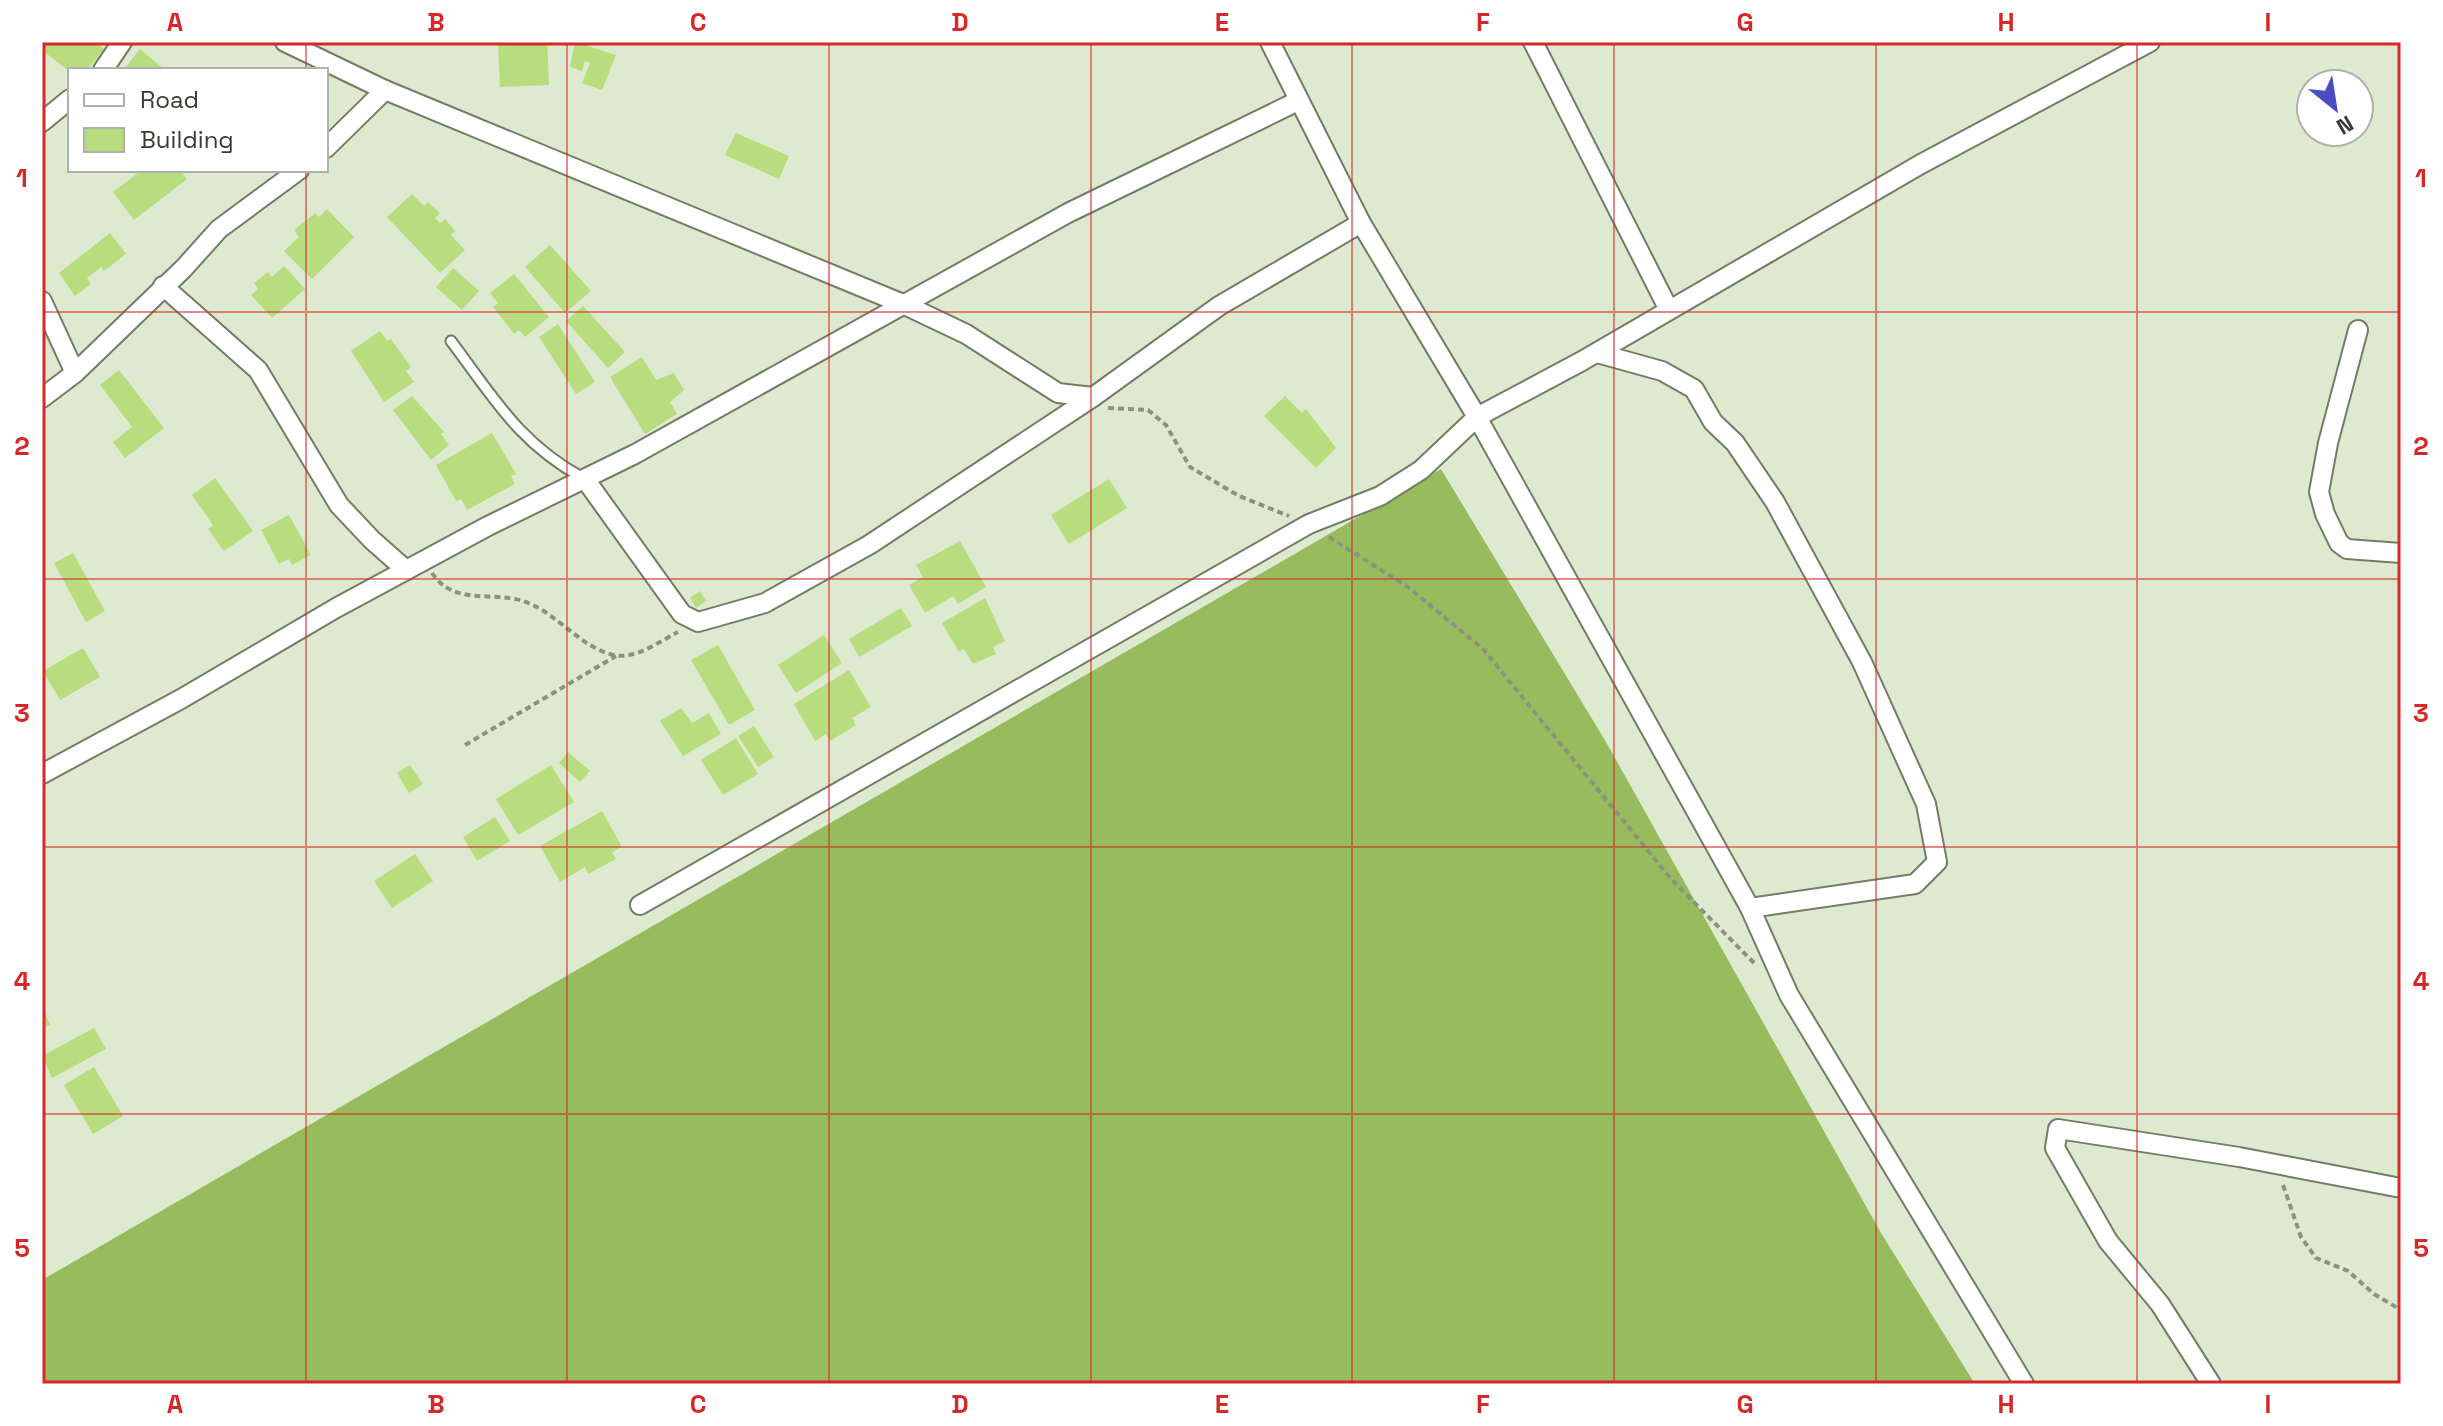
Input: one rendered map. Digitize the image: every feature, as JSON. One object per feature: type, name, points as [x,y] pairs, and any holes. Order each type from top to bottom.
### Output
[{"type":"street","points":[[104,68],[122,42]]},
{"type":"street","points":[[285,42],[385,90],[903,304],[966,334],[1058,393],[1093,397]]},
{"type":"street","points":[[1270,42],[1361,223],[1477,417],[1750,908],[1789,995],[2024,1384]]},
{"type":"street","points":[[1533,42],[1669,310]]},
{"type":"street","points":[[640,905],[1309,524],[1380,496],[1421,470],[1477,417],[1597,353],[1921,164],[2150,42]]},
{"type":"street","points":[[328,146],[385,90]]},
{"type":"street","points":[[42,122],[68,101]]},
{"type":"street","points":[[42,774],[406,570],[585,479],[1068,213],[1298,101]]},
{"type":"street","points":[[42,398],[75,373],[219,229],[296,172]]},
{"type":"street","points":[[585,479],[682,614],[698,622],[765,603],[869,545],[1093,397],[1219,306],[1361,223]]},
{"type":"street","points":[[163,286],[258,370],[339,505],[406,570]]},
{"type":"street","points":[[42,301],[75,373]]},
{"type":"street","points":[[2358,330],[2328,443],[2319,492],[2325,514],[2339,543],[2347,549],[2401,553]]},
{"type":"street","points":[[1597,353],[1662,371],[1694,389],[1713,422],[1735,443],[1775,502],[1862,662],[1926,804],[1937,862],[1915,884],[1750,908]]},
{"type":"street","points":[[2211,1384],[2160,1304],[2108,1241],[2055,1148],[2058,1129],[2401,1188]]},
{"type":"lane","points":[[451,341],[526,440],[552,461],[585,479]]},
{"type":"path","points":[[1093,397],[1112,411],[1148,410],[1166,425],[1190,467],[1239,496],[1309,524],[1408,587],[1483,649],[1671,879],[1760,969]]},
{"type":"path","points":[[425,560],[446,589],[464,595],[521,600],[547,611],[595,647],[616,656]]},
{"type":"path","points":[[465,745],[616,656],[636,653],[698,622]]},
{"type":"path","points":[[2287,1167],[2283,1184],[2288,1207],[2316,1258],[2348,1271],[2374,1294],[2401,1310]]},
{"type":"green space","points":[[1441,469],[1606,742],[1881,1233],[1975,1384],[42,1384],[42,1280]]},
{"type":"building","points":[[42,42],[95,42],[104,49],[89,68],[68,68],[68,70],[42,50]]},
{"type":"building","points":[[498,42],[547,42],[549,85],[500,87]]},
{"type":"building","points":[[575,42],[616,55],[602,90],[582,83],[590,63],[585,61],[582,71],[570,67]]},
{"type":"building","points":[[140,49],[163,68],[125,68]]},
{"type":"building","points":[[736,133],[789,156],[779,179],[725,155]]},
{"type":"building","points":[[139,172],[182,172],[187,179],[134,220],[113,192]]},
{"type":"building","points":[[412,194],[424,206],[428,202],[440,213],[435,218],[440,223],[445,219],[455,231],[451,235],[465,250],[440,273],[387,217]]},
{"type":"building","points":[[327,209],[354,237],[312,279],[284,251],[299,237],[294,230],[315,213],[319,217]]},
{"type":"building","points":[[110,233],[126,254],[104,271],[101,267],[87,278],[91,284],[75,296],[59,273]]},
{"type":"building","points":[[550,245],[591,291],[565,313],[525,267]]},
{"type":"building","points":[[284,266],[305,289],[272,318],[251,295],[258,289],[254,283],[268,272],[272,277]]},
{"type":"building","points":[[453,268],[479,291],[462,310],[436,287]]},
{"type":"building","points":[[514,274],[549,317],[525,337],[519,330],[514,334],[493,307],[498,303],[490,293]]},
{"type":"building","points":[[583,306],[625,352],[608,368],[566,321]]},
{"type":"building","points":[[558,324],[595,382],[576,394],[539,337]]},
{"type":"building","points":[[380,331],[387,341],[391,339],[411,367],[406,371],[414,382],[384,402],[351,351]]},
{"type":"building","points":[[642,357],[656,380],[674,373],[684,390],[670,402],[677,414],[645,434],[610,377]]},
{"type":"building","points":[[119,370],[164,428],[125,458],[113,442],[132,427],[100,385]]},
{"type":"building","points":[[412,396],[444,432],[441,434],[449,445],[431,460],[393,410]]},
{"type":"building","points":[[1285,396],[1302,413],[1306,409],[1336,448],[1316,468],[1264,416]]},
{"type":"building","points":[[492,433],[516,474],[511,476],[515,484],[467,510],[461,499],[456,501],[436,465]]},
{"type":"building","points":[[215,478],[253,531],[224,551],[208,529],[213,525],[192,495]]},
{"type":"building","points":[[1109,479],[1127,508],[1069,544],[1051,515]]},
{"type":"building","points":[[289,515],[311,555],[292,565],[289,559],[279,564],[261,530]]},
{"type":"building","points":[[960,541],[986,587],[958,604],[953,596],[925,613],[909,585],[923,577],[916,565]]},
{"type":"building","points":[[73,553],[105,611],[86,622],[54,563]]},
{"type":"building","points":[[700,591],[706,601],[696,608],[690,598]]},
{"type":"building","points":[[985,598],[1005,641],[993,647],[996,654],[973,664],[964,649],[959,652],[942,623]]},
{"type":"building","points":[[901,608],[912,626],[859,657],[849,639]]},
{"type":"building","points":[[824,635],[842,663],[796,693],[778,665]]},
{"type":"building","points":[[718,645],[755,710],[729,725],[691,660]]},
{"type":"building","points":[[83,648],[100,677],[60,700],[43,671]]},
{"type":"building","points":[[849,670],[871,707],[852,718],[856,725],[830,741],[826,734],[815,741],[794,704]]},
{"type":"building","points":[[681,708],[692,723],[709,713],[721,734],[683,756],[660,721]]},
{"type":"building","points":[[754,726],[774,757],[758,767],[738,736]]},
{"type":"building","points":[[736,738],[758,774],[723,795],[701,760]]},
{"type":"building","points":[[568,752],[590,771],[580,782],[559,763]]},
{"type":"building","points":[[410,765],[423,784],[409,793],[397,773]]},
{"type":"building","points":[[551,765],[574,802],[518,835],[496,799]]},
{"type":"building","points":[[602,811],[622,847],[612,852],[616,859],[588,874],[585,867],[560,882],[540,846]]},
{"type":"building","points":[[495,817],[510,841],[477,861],[463,837]]},
{"type":"building","points":[[415,854],[433,881],[392,908],[374,881]]},
{"type":"building","points":[[42,1005],[50,1025],[42,1028]]},
{"type":"building","points":[[94,1028],[106,1049],[52,1078],[42,1056]]},
{"type":"building","points":[[94,1067],[123,1116],[93,1134],[64,1085]]}]
